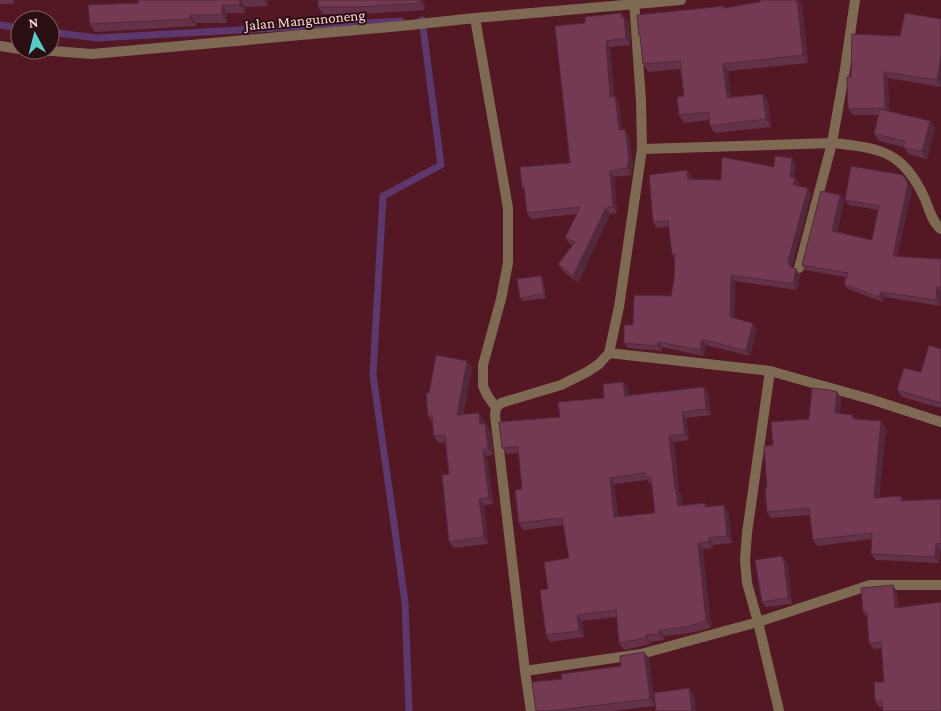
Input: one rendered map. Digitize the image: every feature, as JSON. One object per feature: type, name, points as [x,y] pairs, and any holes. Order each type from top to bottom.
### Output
[{"type":"street","name":"Jalan Mangunoneng","points":[[60,52],[92,54],[401,26],[634,2],[681,0]]},
{"type":"street","points":[[799,268],[832,143],[855,0]]},
{"type":"street","points":[[531,711],[496,424],[496,408],[501,403],[561,385],[599,364],[609,353],[620,298],[642,149],[641,101],[634,2]]},
{"type":"street","points":[[475,18],[508,208],[508,263],[501,299],[483,365],[483,386],[487,396],[496,408]]},
{"type":"street","points":[[642,149],[832,143],[863,146],[885,153],[898,160],[912,175],[936,224],[941,229]]},
{"type":"street","points":[[609,353],[770,371],[870,399],[941,422]]},
{"type":"street","points":[[770,371],[747,533],[745,560],[747,583],[779,711]]},
{"type":"street","points":[[525,672],[641,654],[758,622],[870,585],[941,585]]},
{"type":"building","points":[[138,0],[240,0],[240,5],[222,5],[222,15],[190,15],[191,19],[90,24],[88,5],[139,3]]},
{"type":"building","points":[[318,0],[420,0],[421,3],[357,7],[318,7]]},
{"type":"building","points":[[760,0],[797,0],[803,55],[723,64],[727,98],[763,94],[766,119],[710,126],[709,112],[679,115],[677,97],[684,96],[680,61],[643,64],[637,15],[724,6],[724,8],[760,2]]},
{"type":"building","points":[[621,13],[621,17],[624,17],[626,38],[606,41],[610,97],[615,96],[619,130],[625,129],[629,158],[627,168],[610,171],[613,207],[606,208],[573,276],[558,264],[575,242],[565,238],[580,207],[527,213],[520,167],[570,163],[555,26],[585,23],[585,17]]},
{"type":"building","points":[[905,13],[941,19],[941,55],[937,80],[884,72],[885,108],[848,109],[847,77],[851,77],[852,34],[900,36]]},
{"type":"building","points":[[880,109],[930,121],[922,152],[903,147],[905,141],[874,134]]},
{"type":"building","points":[[775,156],[792,158],[790,177],[795,178],[793,185],[808,188],[788,261],[790,267],[796,269],[793,284],[731,275],[730,317],[753,323],[746,351],[702,339],[700,350],[658,342],[658,346],[624,343],[624,325],[633,325],[634,295],[671,296],[674,280],[675,254],[672,254],[668,221],[653,222],[649,175],[687,170],[688,179],[721,180],[722,157],[774,167]]},
{"type":"building","points":[[851,166],[903,175],[908,183],[893,256],[941,259],[941,287],[937,287],[936,300],[881,292],[879,297],[844,284],[848,273],[802,265],[821,191],[840,195],[832,231],[872,240],[879,206],[845,200]]},
{"type":"building","points":[[541,276],[544,294],[520,298],[517,279]]},
{"type":"building","points":[[929,345],[941,349],[941,403],[897,390],[904,368],[921,372]]},
{"type":"building","points":[[436,355],[467,361],[457,415],[479,413],[480,424],[485,423],[488,449],[483,450],[489,498],[479,499],[484,537],[449,542],[442,475],[449,474],[445,435],[434,436],[432,416],[428,416],[426,393],[429,393]]},
{"type":"building","points":[[623,382],[625,396],[704,387],[706,409],[682,412],[685,434],[669,436],[675,489],[678,506],[705,503],[705,507],[724,505],[727,536],[709,538],[709,542],[698,543],[706,621],[686,627],[659,630],[660,634],[646,635],[646,638],[619,643],[616,610],[577,615],[579,631],[546,635],[540,590],[548,589],[544,562],[569,558],[562,518],[519,523],[515,490],[522,489],[518,447],[502,448],[499,422],[560,417],[558,402],[604,398],[603,384]],"holes":[[[645,473],[646,477],[651,477],[655,513],[614,517],[610,478]]]},
{"type":"building","points":[[812,388],[837,392],[835,413],[853,415],[853,419],[881,421],[874,498],[901,496],[901,501],[941,499],[941,543],[936,544],[935,557],[871,554],[872,533],[813,540],[809,508],[767,512],[764,446],[773,445],[771,422],[809,419]]},
{"type":"building","points":[[782,556],[788,598],[762,602],[755,560]]},
{"type":"building","points":[[893,585],[895,608],[941,602],[941,711],[883,711],[882,701],[875,701],[874,682],[884,682],[881,642],[869,643],[867,612],[863,612],[861,588]]},
{"type":"building","points":[[644,652],[650,699],[536,711],[532,682],[562,679],[561,674],[621,666],[620,656]]},
{"type":"building","points":[[689,688],[692,711],[656,711],[654,693]]},
{"type":"waterway","points":[[409,711],[405,602],[373,375],[383,196],[441,165],[422,20]]},
{"type":"waterway","points":[[60,33],[97,38],[401,21]]},
{"type":"waterway","points":[[0,25],[10,26]]}]
